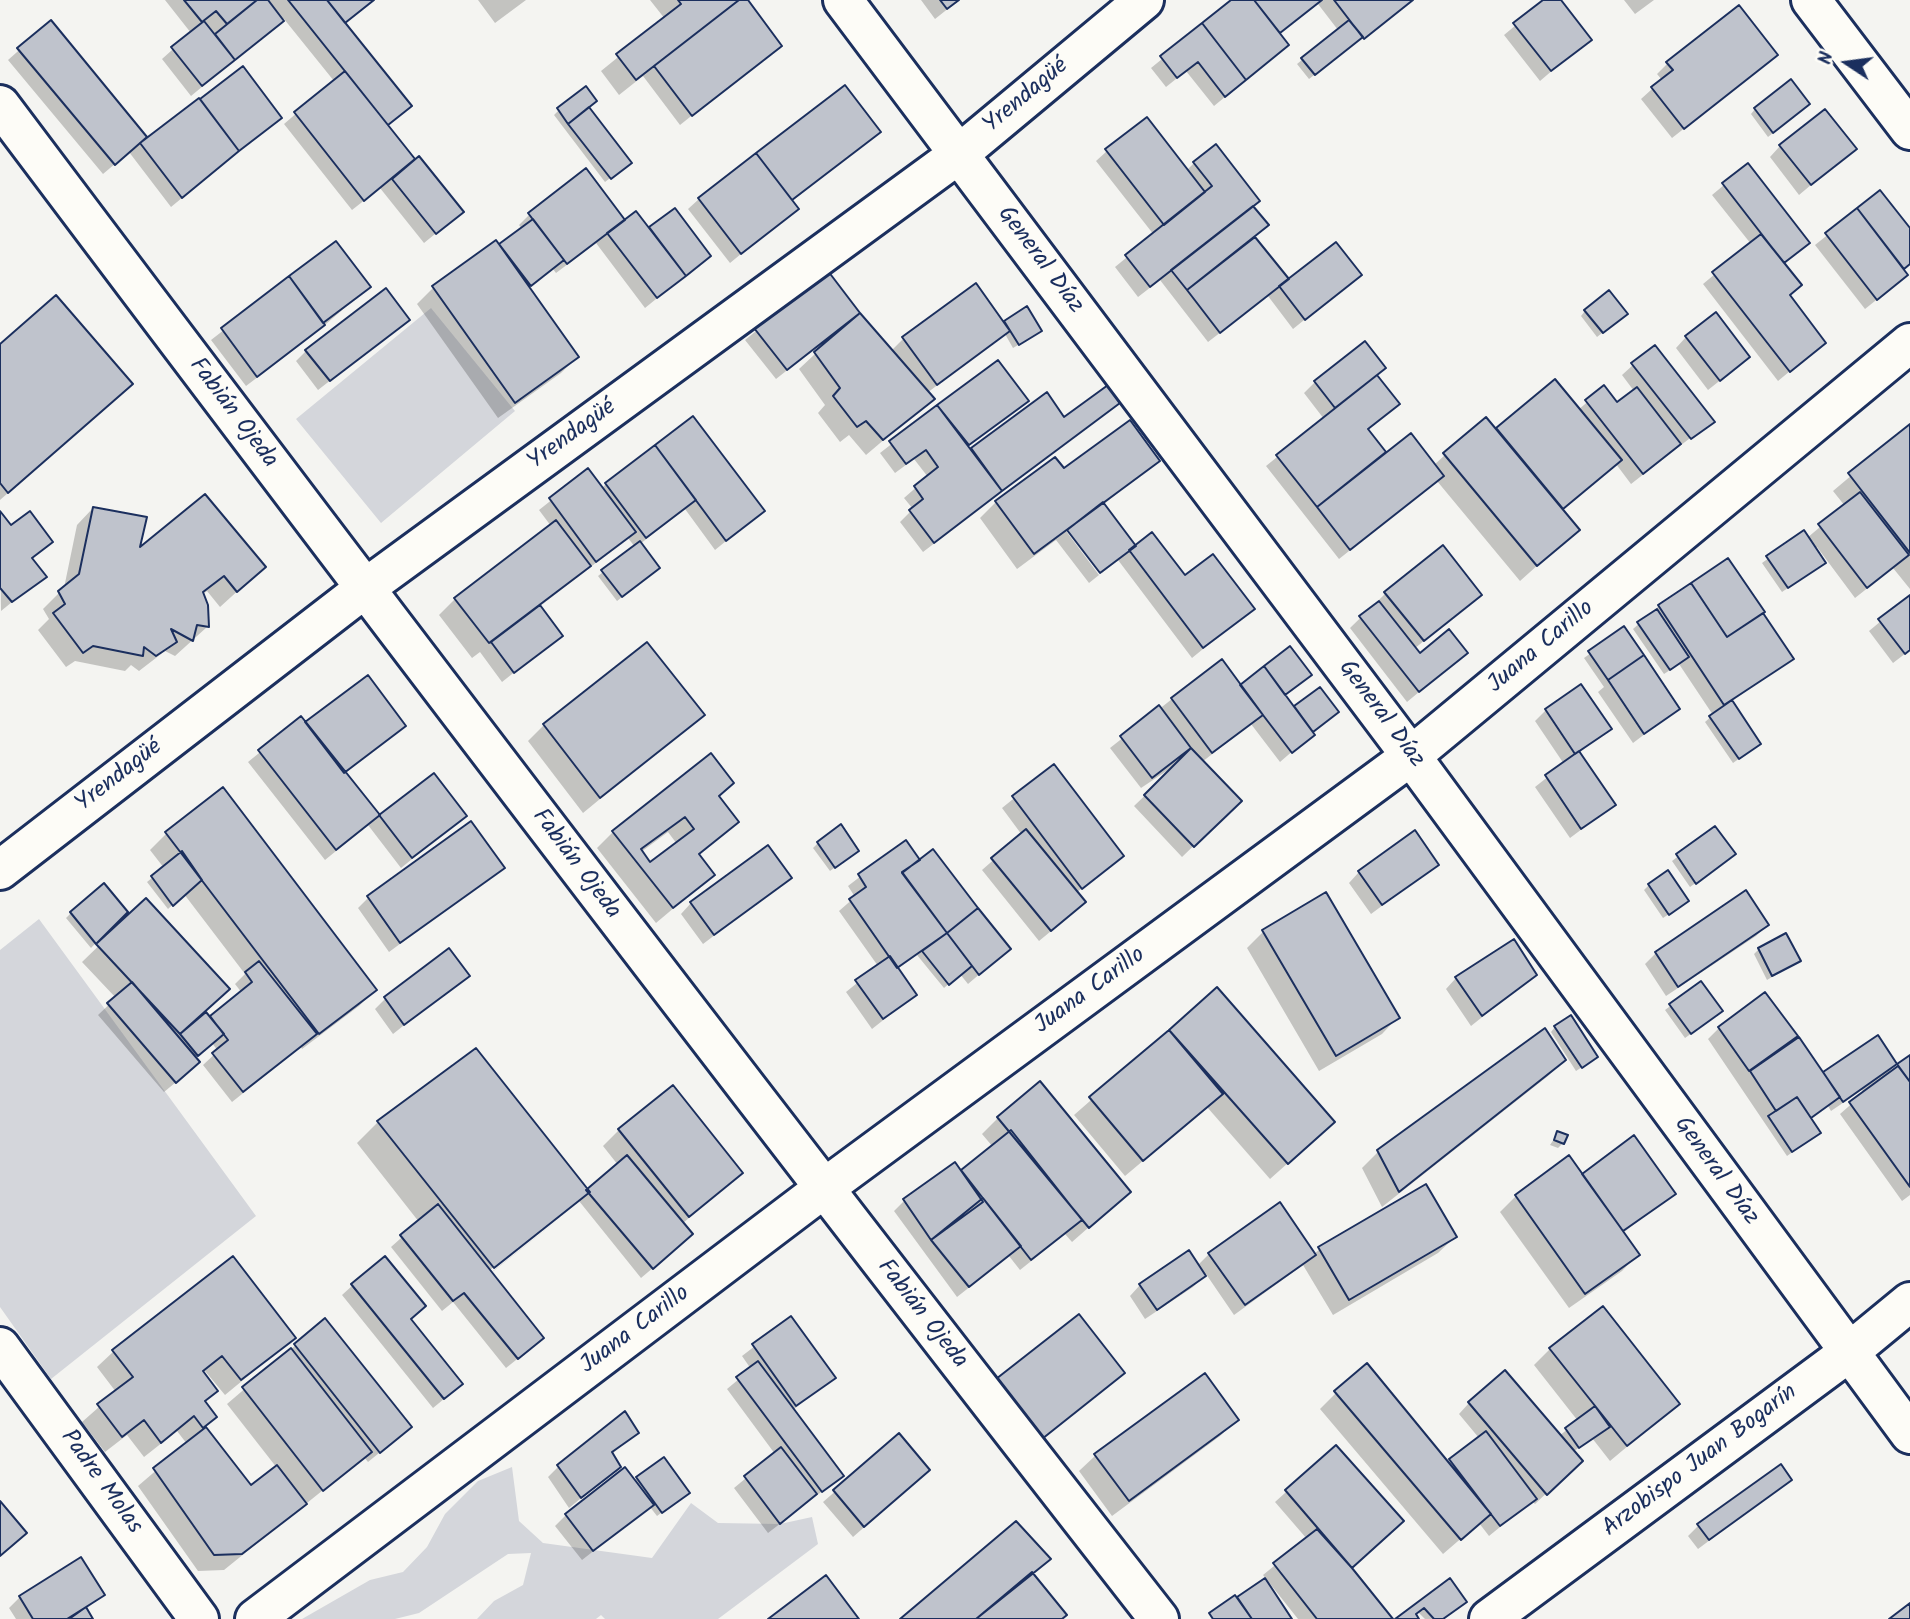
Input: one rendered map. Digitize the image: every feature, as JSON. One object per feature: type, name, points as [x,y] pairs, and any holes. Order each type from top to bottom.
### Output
[{"type":"street","name":"General Díaz","points":[[843,0],[1411,756],[1910,1434]]},
{"type":"street","name":"Yrendagüé","points":[[0,870],[364,589],[959,154],[1144,0]]},
{"type":"street","points":[[1811,0],[1910,130]]},
{"type":"street","name":"Fabián Ojeda","points":[[0,105],[364,589],[823,1189],[1159,1619]]},
{"type":"street","name":"Juana Carillo","points":[[255,1619],[823,1189],[1411,756],[1910,343]]},
{"type":"street","name":"Arzobispo Juan Bogarín","points":[[1489,1619],[1848,1353],[1910,1302]]},
{"type":"street","name":"Padre Molas","points":[[0,1347],[199,1619]]},
{"type":"shaded area","points":[[431,308],[515,411],[381,523],[296,419]]},
{"type":"shaded area","points":[[39,919],[256,1216],[51,1379],[0,1307],[0,950]]},
{"type":"shaded area","points":[[512,1467],[519,1521],[543,1543],[652,1558],[691,1503],[718,1523],[780,1524],[812,1517],[818,1544],[718,1619],[605,1619],[601,1615],[596,1619],[477,1619],[494,1601],[523,1585],[531,1553],[508,1554],[419,1613],[395,1619],[302,1619],[370,1580],[403,1572],[427,1547],[445,1514],[478,1481]]},
{"type":"building","points":[[184,0],[257,0],[227,24],[216,11],[202,22]]},
{"type":"building","points":[[257,0],[268,0],[284,21],[235,60],[215,34]]},
{"type":"building","points":[[288,0],[327,0],[412,106],[388,125]]},
{"type":"building","points":[[327,0],[374,0],[345,23]]},
{"type":"building","points":[[678,0],[739,0],[636,80],[616,54],[681,4]]},
{"type":"building","points":[[739,0],[748,0],[782,46],[692,116],[654,66]]},
{"type":"building","points":[[940,0],[959,0],[947,9]]},
{"type":"building","points":[[1231,0],[1254,0],[1289,45],[1246,80],[1202,23]]},
{"type":"building","points":[[1254,0],[1322,0],[1280,33]]},
{"type":"building","points":[[1334,0],[1413,0],[1364,39]]},
{"type":"building","points":[[1543,0],[1561,0],[1592,40],[1551,71],[1513,23]]},
{"type":"building","points":[[1739,5],[1778,55],[1684,129],[1651,87],[1673,70],[1666,62]]},
{"type":"building","points":[[51,20],[147,137],[115,165],[17,48]]},
{"type":"building","points":[[1349,20],[1363,37],[1315,75],[1301,58]]},
{"type":"building","points":[[204,21],[235,60],[202,86],[171,47]]},
{"type":"building","points":[[1202,23],[1246,80],[1225,97],[1198,62],[1177,78],[1160,56]]},
{"type":"building","points":[[243,66],[282,118],[239,151],[200,99]]},
{"type":"building","points":[[345,71],[415,159],[364,201],[294,112]]},
{"type":"building","points":[[1791,79],[1810,104],[1773,133],[1754,108]]},
{"type":"building","points":[[845,85],[881,132],[792,200],[756,153]]},
{"type":"building","points":[[586,86],[597,101],[568,124],[557,108]]},
{"type":"building","points":[[199,98],[239,151],[182,198],[140,143]]},
{"type":"building","points":[[589,107],[632,163],[611,179],[568,124]]},
{"type":"building","points":[[1825,109],[1857,149],[1811,185],[1779,145]]},
{"type":"building","points":[[1147,117],[1205,192],[1164,225],[1105,149]]},
{"type":"building","points":[[1216,144],[1260,201],[1150,287],[1125,255],[1212,186],[1193,162]]},
{"type":"building","points":[[756,153],[799,209],[741,254],[698,198]]},
{"type":"building","points":[[419,156],[464,212],[436,234],[392,179]]},
{"type":"building","points":[[1748,163],[1810,243],[1784,263],[1722,183]]},
{"type":"building","points":[[586,168],[625,220],[567,264],[528,213]]},
{"type":"building","points":[[1880,190],[1910,228],[1910,264],[1904,269],[1857,208]]},
{"type":"building","points":[[1253,206],[1269,225],[1187,290],[1171,270]]},
{"type":"building","points":[[675,208],[711,256],[686,276],[649,227]]},
{"type":"building","points":[[1857,208],[1908,275],[1877,300],[1825,233]]},
{"type":"building","points":[[636,211],[686,276],[657,298],[607,233]]},
{"type":"building","points":[[533,219],[564,260],[531,286],[499,244]]},
{"type":"building","points":[[1761,234],[1802,285],[1790,295],[1826,343],[1790,372],[1712,272]]},
{"type":"building","points":[[1255,237],[1289,279],[1220,333],[1187,290]]},
{"type":"building","points":[[496,240],[579,357],[515,403],[432,286]]},
{"type":"building","points":[[336,241],[371,287],[323,323],[289,276]]},
{"type":"building","points":[[1336,242],[1362,275],[1305,320],[1279,286]]},
{"type":"building","points":[[828,271],[860,313],[787,370],[754,328]]},
{"type":"building","points":[[289,276],[325,325],[257,377],[221,328]]},
{"type":"building","points":[[976,283],[1010,331],[937,385],[902,337]]},
{"type":"building","points":[[386,288],[410,320],[330,381],[305,350]]},
{"type":"building","points":[[1609,290],[1628,314],[1603,333],[1584,310]]},
{"type":"building","points":[[56,295],[133,384],[8,493],[0,483],[0,344]]},
{"type":"building","points":[[1027,306],[1042,331],[1019,345],[1004,321]]},
{"type":"building","points":[[1716,312],[1750,357],[1720,381],[1685,336]]},
{"type":"building","points":[[860,313],[935,399],[883,440],[866,421],[857,427],[833,396],[840,388],[814,352]]},
{"type":"building","points":[[1365,341],[1386,368],[1335,408],[1314,381]]},
{"type":"building","points":[[1655,345],[1715,422],[1691,439],[1631,363]]},
{"type":"building","points":[[998,360],[1029,401],[969,445],[937,405]]},
{"type":"building","points":[[1377,375],[1400,404],[1368,429],[1386,452],[1317,507],[1276,455]]},
{"type":"building","points":[[1555,379],[1622,460],[1563,509],[1496,428]]},
{"type":"building","points":[[1108,385],[1120,403],[1002,491],[971,448],[1047,392],[1064,417]]},
{"type":"building","points":[[1604,385],[1617,402],[1637,387],[1681,444],[1643,474],[1585,400]]},
{"type":"building","points":[[937,405],[1002,491],[934,543],[909,510],[923,499],[914,486],[938,467],[926,450],[906,464],[889,441]]},
{"type":"building","points":[[693,416],[765,511],[726,541],[655,445]]},
{"type":"building","points":[[1486,417],[1580,530],[1537,566],[1443,453]]},
{"type":"building","points":[[1130,420],[1160,461],[1034,554],[995,501],[1055,457],[1064,468]]},
{"type":"building","points":[[1910,424],[1910,553],[1848,473]]},
{"type":"building","points":[[1411,433],[1444,476],[1350,550],[1317,507]]},
{"type":"building","points":[[655,445],[696,500],[646,538],[605,483]]},
{"type":"building","points":[[588,468],[636,532],[596,562],[549,498]]},
{"type":"building","points":[[1860,492],[1909,555],[1867,588],[1818,524]]},
{"type":"building","points":[[205,494],[266,567],[237,592],[224,576],[203,592],[208,605],[209,627],[197,625],[193,641],[171,629],[177,642],[156,656],[144,647],[143,656],[93,646],[83,653],[53,613],[65,604],[58,591],[79,574],[93,507],[147,517],[140,547]]},
{"type":"building","points":[[1103,502],[1136,546],[1100,573],[1067,530]]},
{"type":"building","points":[[0,511],[11,525],[30,511],[53,542],[32,558],[47,577],[12,602],[0,588]]},
{"type":"building","points":[[556,520],[591,566],[489,643],[454,598]]},
{"type":"building","points":[[1804,530],[1826,563],[1788,588],[1766,556]]},
{"type":"building","points":[[1152,532],[1185,575],[1213,554],[1255,609],[1203,648],[1129,550]]},
{"type":"building","points":[[640,541],[660,568],[622,597],[601,570]]},
{"type":"building","points":[[1443,545],[1482,595],[1424,641],[1384,592]]},
{"type":"building","points":[[1728,558],[1765,612],[1727,637],[1691,583]]},
{"type":"building","points":[[1691,583],[1727,637],[1763,613],[1794,659],[1724,705],[1658,605]]},
{"type":"building","points":[[1910,595],[1910,650],[1905,654],[1878,619]]},
{"type":"building","points":[[1379,601],[1420,653],[1449,629],[1468,653],[1419,692],[1359,616]]},
{"type":"building","points":[[540,605],[563,636],[514,673],[491,642]]},
{"type":"building","points":[[1657,609],[1689,657],[1670,670],[1637,622]]},
{"type":"building","points":[[1624,626],[1644,655],[1608,680],[1588,651]]},
{"type":"building","points":[[647,642],[705,715],[600,798],[543,724]]},
{"type":"building","points":[[1290,646],[1312,675],[1285,695],[1264,666]]},
{"type":"building","points":[[1644,655],[1680,709],[1644,734],[1608,680]]},
{"type":"building","points":[[1222,659],[1263,715],[1212,753],[1171,698]]},
{"type":"building","points":[[1264,666],[1315,735],[1292,753],[1240,685]]},
{"type":"building","points":[[368,675],[406,726],[344,773],[305,722]]},
{"type":"building","points":[[1581,684],[1612,729],[1575,754],[1545,709]]},
{"type":"building","points":[[1320,687],[1339,712],[1313,732],[1294,706]]},
{"type":"building","points":[[1732,700],[1761,744],[1739,759],[1709,716]]},
{"type":"building","points":[[1159,705],[1191,748],[1152,778],[1120,736]]},
{"type":"building","points":[[301,716],[380,815],[336,850],[258,750]]},
{"type":"building","points":[[1191,748],[1242,801],[1194,847],[1144,795]]},
{"type":"building","points":[[1579,751],[1616,805],[1581,829],[1545,775]]},
{"type":"building","points":[[711,753],[734,783],[719,796],[739,822],[699,854],[715,875],[673,908],[612,831]],"holes":[[[685,817],[694,829],[650,862],[641,849]]]},
{"type":"building","points":[[1054,764],[1124,856],[1082,889],[1012,796]]},
{"type":"building","points":[[434,773],[467,816],[412,858],[379,815]]},
{"type":"building","points":[[223,787],[377,990],[319,1034],[165,832]]},
{"type":"building","points":[[471,821],[505,868],[400,943],[367,896]]},
{"type":"building","points":[[841,824],[859,851],[835,868],[817,842]]},
{"type":"building","points":[[1715,826],[1736,854],[1696,884],[1676,854]]},
{"type":"building","points":[[1026,829],[1086,902],[1051,931],[991,858]]},
{"type":"building","points":[[1415,830],[1439,865],[1382,905],[1358,871]]},
{"type":"building","points":[[906,840],[920,860],[902,872],[947,933],[897,968],[849,899],[866,887],[858,874]]},
{"type":"building","points":[[768,845],[792,878],[714,935],[690,902]]},
{"type":"building","points":[[933,849],[978,908],[947,933],[902,873]]},
{"type":"building","points":[[182,851],[202,880],[173,906],[151,876]]},
{"type":"building","points":[[1668,870],[1689,901],[1669,915],[1648,884]]},
{"type":"building","points":[[104,883],[128,912],[96,944],[70,912]]},
{"type":"building","points":[[1746,890],[1769,925],[1678,987],[1655,952]]},
{"type":"building","points":[[1326,892],[1400,1018],[1336,1056],[1262,930]]},
{"type":"building","points":[[146,898],[230,989],[180,1034],[96,944]]},
{"type":"building","points":[[978,908],[1011,949],[979,975],[947,933]]},
{"type":"building","points":[[947,933],[972,966],[949,985],[922,951]]},
{"type":"building","points":[[1786,933],[1801,961],[1772,976],[1758,948]]},
{"type":"building","points":[[1514,939],[1537,975],[1482,1016],[1455,977]]},
{"type":"building","points":[[449,948],[470,976],[404,1025],[384,997]]},
{"type":"building","points":[[890,956],[917,995],[883,1019],[855,980]]},
{"type":"building","points":[[259,961],[317,1034],[243,1092],[212,1053],[228,1040],[210,1016],[252,982],[245,972]]},
{"type":"building","points":[[1701,981],[1723,1011],[1691,1034],[1669,1004]]},
{"type":"building","points":[[132,982],[200,1062],[176,1083],[107,1003]]},
{"type":"building","points":[[1217,987],[1335,1122],[1288,1164],[1169,1030]]},
{"type":"building","points":[[1765,992],[1798,1036],[1749,1071],[1718,1027]]},
{"type":"building","points":[[206,1012],[224,1034],[198,1056],[180,1034]]},
{"type":"building","points":[[1571,1015],[1598,1057],[1582,1068],[1554,1026]]},
{"type":"building","points":[[1545,1028],[1566,1060],[1399,1192],[1377,1150]]},
{"type":"building","points":[[1169,1030],[1223,1094],[1143,1161],[1089,1097]]},
{"type":"building","points":[[1878,1035],[1897,1064],[1843,1102],[1823,1072]]},
{"type":"building","points":[[1799,1037],[1840,1097],[1811,1118],[1797,1097],[1776,1111],[1750,1071]]},
{"type":"building","points":[[476,1048],[590,1192],[494,1268],[377,1121]]},
{"type":"building","points":[[1910,1055],[1910,1082],[1897,1064]]},
{"type":"building","points":[[1898,1066],[1910,1082],[1910,1187],[1849,1102]]},
{"type":"building","points":[[1040,1081],[1131,1192],[1089,1228],[997,1117]]},
{"type":"building","points":[[673,1085],[743,1173],[689,1217],[618,1129]]},
{"type":"building","points":[[1797,1097],[1821,1133],[1792,1152],[1768,1116]]},
{"type":"building","points":[[1011,1130],[1082,1220],[1031,1260],[961,1170]]},
{"type":"building","points":[[1557,1131],[1568,1135],[1564,1144],[1554,1140]]},
{"type":"building","points":[[1634,1135],[1676,1194],[1623,1231],[1582,1174]]},
{"type":"building","points":[[627,1155],[693,1234],[653,1269],[586,1190]]},
{"type":"building","points":[[1569,1155],[1640,1255],[1585,1294],[1515,1195]]},
{"type":"building","points":[[955,1162],[983,1202],[931,1240],[903,1199]]},
{"type":"building","points":[[1426,1184],[1457,1237],[1349,1300],[1318,1247]]},
{"type":"building","points":[[983,1198],[1021,1246],[969,1287],[931,1240]]},
{"type":"building","points":[[1280,1202],[1316,1255],[1245,1305],[1208,1253]]},
{"type":"building","points":[[438,1204],[544,1338],[518,1359],[464,1293],[453,1301],[400,1235]]},
{"type":"building","points":[[1189,1250],[1206,1276],[1157,1310],[1139,1284]]},
{"type":"building","points":[[233,1256],[296,1338],[241,1380],[222,1356],[203,1371],[218,1391],[205,1401],[217,1417],[203,1428],[194,1416],[161,1443],[144,1420],[122,1437],[97,1404],[133,1377],[112,1350]]},
{"type":"building","points":[[385,1256],[426,1306],[411,1319],[463,1384],[444,1399],[351,1284]]},
{"type":"building","points":[[1603,1306],[1680,1404],[1627,1446],[1549,1348]]},
{"type":"building","points":[[1079,1314],[1125,1373],[1042,1439],[996,1379]]},
{"type":"building","points":[[791,1316],[836,1378],[796,1406],[752,1344]]},
{"type":"building","points":[[325,1318],[412,1427],[380,1453],[294,1344]]},
{"type":"building","points":[[291,1348],[372,1452],[323,1491],[242,1387]]},
{"type":"building","points":[[758,1361],[844,1476],[822,1492],[736,1377]]},
{"type":"building","points":[[1367,1363],[1491,1514],[1461,1540],[1334,1391]]},
{"type":"building","points":[[1505,1370],[1583,1461],[1547,1495],[1468,1402]]},
{"type":"building","points":[[1205,1373],[1239,1420],[1129,1501],[1094,1454]]},
{"type":"building","points":[[1595,1406],[1610,1427],[1579,1448],[1565,1428]]},
{"type":"building","points":[[625,1411],[639,1433],[612,1452],[621,1467],[581,1498],[557,1465]]},
{"type":"building","points":[[206,1427],[251,1485],[277,1465],[307,1504],[242,1554],[214,1555],[153,1468]]},
{"type":"building","points":[[1486,1431],[1537,1499],[1500,1526],[1449,1459]]},
{"type":"building","points":[[899,1433],[930,1470],[864,1527],[833,1490]]},
{"type":"building","points":[[1336,1445],[1404,1521],[1352,1568],[1285,1490]]},
{"type":"building","points":[[781,1447],[817,1494],[780,1524],[744,1476]]},
{"type":"building","points":[[664,1457],[690,1493],[662,1513],[636,1477]]},
{"type":"building","points":[[1781,1464],[1792,1480],[1709,1540],[1697,1524]]},
{"type":"building","points":[[625,1467],[654,1505],[593,1551],[565,1514]]},
{"type":"building","points":[[0,1501],[27,1533],[0,1556]]},
{"type":"building","points":[[1016,1521],[1051,1559],[976,1619],[900,1619]]},
{"type":"building","points":[[1317,1529],[1393,1619],[1317,1619],[1273,1563]]},
{"type":"building","points":[[81,1557],[105,1595],[67,1619],[33,1619],[19,1596]]},
{"type":"building","points":[[1032,1572],[1067,1615],[1062,1619],[976,1619]]},
{"type":"building","points":[[826,1575],[859,1619],[768,1619]]},
{"type":"building","points":[[1265,1578],[1292,1619],[1252,1619],[1237,1597]]},
{"type":"building","points":[[1450,1578],[1467,1602],[1443,1619],[1434,1619],[1424,1608],[1416,1614],[1419,1619],[1395,1619]]},
{"type":"building","points":[[1235,1595],[1252,1619],[1213,1619],[1209,1613]]},
{"type":"building","points":[[1910,1603],[1910,1619],[1889,1619]]},
{"type":"building","points":[[86,1607],[93,1619],[69,1619]]}]
